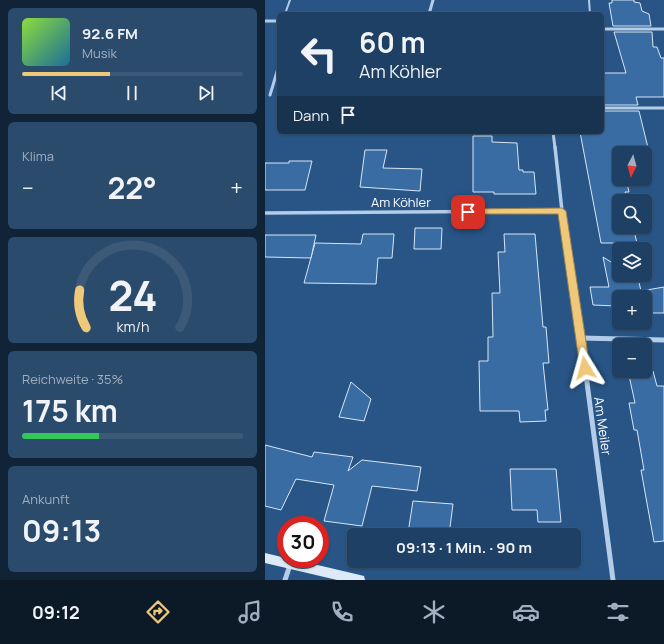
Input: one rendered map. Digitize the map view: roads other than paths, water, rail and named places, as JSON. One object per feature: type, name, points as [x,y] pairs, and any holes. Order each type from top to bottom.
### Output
[{"type":"street","points":[[430,12],[433,0]]},
{"type":"street","points":[[265,21],[277,21]]},
{"type":"street","points":[[604,28],[664,29]]},
{"type":"street","points":[[270,95],[277,72]]},
{"type":"street","points":[[604,108],[664,108]]},
{"type":"street","name":"Am Meiler","points":[[553,134],[562,211],[581,338],[613,580]]},
{"type":"street","name":"Am Köhler","points":[[265,213],[562,211]]},
{"type":"street","points":[[581,338],[664,340]]},
{"type":"street","points":[[265,558],[277,561]]},
{"type":"street","points":[[285,580],[289,568]]},
{"type":"street","points":[[304,568],[360,580]]},
{"type":"lane","points":[[286,12],[290,0]]},
{"type":"lane","points":[[589,0],[590,12]]}]
